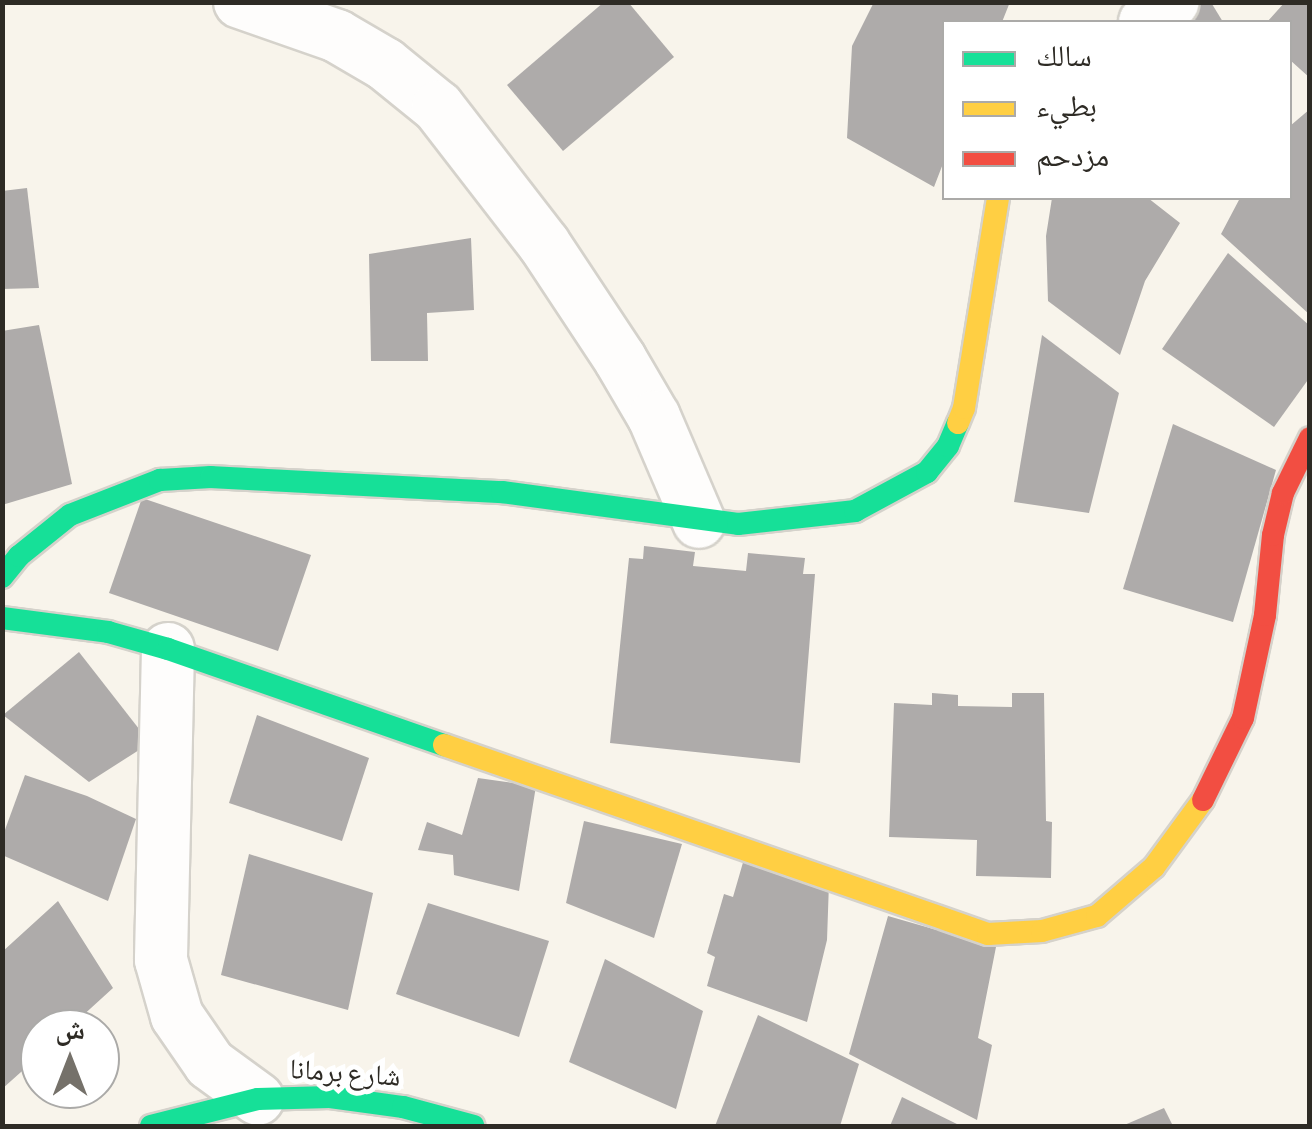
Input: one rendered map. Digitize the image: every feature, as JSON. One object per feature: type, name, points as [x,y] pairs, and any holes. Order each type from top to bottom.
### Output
[{"type":"street","points":[[240,2],[337,36],[385,64],[438,107],[544,244],[620,359],[654,417],[699,522]]},
{"type":"street","points":[[1149,20],[1173,2]]},
{"type":"street","points":[[2,577],[19,556],[70,515],[160,480],[212,476],[502,492],[699,522],[738,524],[855,512],[927,472],[948,446],[964,408],[998,200]]},
{"type":"street","points":[[2,618],[108,632],[168,649],[988,934],[1042,932],[1097,916],[1154,867],[1204,799],[1243,718],[1265,614],[1273,535],[1283,493],[1310,438]]},
{"type":"street","points":[[168,649],[161,960],[177,1016],[210,1064],[258,1099]]},
{"type":"street","name":"شارع برمانا","points":[[152,1126],[258,1099],[330,1097],[403,1107],[474,1126]]},
{"type":"building","points":[[604,2],[628,2],[674,57],[563,151],[507,85]]},
{"type":"building","points":[[874,2],[1010,2],[1003,20],[942,20],[942,166],[934,187],[847,138],[852,46]]},
{"type":"building","points":[[1285,2],[1310,2],[1310,78],[1292,62],[1292,20],[1269,20]]},
{"type":"building","points":[[1191,3],[1212,4],[1222,20],[1170,20]]},
{"type":"building","points":[[1310,109],[1310,315],[1221,234],[1239,200],[1292,200],[1292,124]]},
{"type":"building","points":[[27,188],[39,288],[2,289],[2,191]]},
{"type":"building","points":[[1052,200],[1151,200],[1180,223],[1145,281],[1120,355],[1048,301],[1046,236]]},
{"type":"building","points":[[471,238],[474,310],[427,313],[428,361],[371,361],[369,254]]},
{"type":"building","points":[[1228,253],[1310,326],[1310,377],[1274,427],[1162,349]]},
{"type":"building","points":[[39,325],[72,484],[2,505],[2,331]]},
{"type":"building","points":[[1042,335],[1119,393],[1089,513],[1014,502]]},
{"type":"building","points":[[1173,424],[1276,470],[1233,622],[1123,589]]},
{"type":"building","points":[[142,498],[311,555],[278,651],[109,593]]},
{"type":"building","points":[[644,546],[695,552],[693,566],[746,571],[748,553],[805,558],[803,574],[815,574],[800,763],[610,743],[629,558],[643,559]]},
{"type":"building","points":[[79,652],[150,743],[89,782],[3,715]]},
{"type":"building","points":[[932,693],[958,695],[958,706],[1012,707],[1012,693],[1044,693],[1046,821],[1052,822],[1051,878],[976,876],[977,840],[889,837],[894,703],[932,705]]},
{"type":"building","points":[[257,715],[369,758],[342,841],[229,803]]},
{"type":"building","points":[[25,775],[87,796],[136,819],[108,901],[2,855],[2,838]]},
{"type":"building","points":[[478,778],[536,786],[519,891],[454,875],[453,855],[418,850],[427,822],[462,835]]},
{"type":"building","points":[[584,821],[682,844],[654,938],[566,903]]},
{"type":"building","points":[[249,854],[373,893],[348,1010],[221,975]]},
{"type":"building","points":[[744,859],[829,883],[827,940],[807,1022],[707,986],[715,957],[707,953],[724,894],[733,897]]},
{"type":"building","points":[[58,901],[113,988],[90,1009],[20,1009],[20,1073],[2,1089],[2,952]]},
{"type":"building","points":[[428,903],[549,941],[519,1037],[396,994]]},
{"type":"building","points":[[888,916],[996,947],[978,1038],[992,1045],[977,1120],[849,1054]]},
{"type":"building","points":[[605,959],[703,1011],[676,1109],[569,1062]]},
{"type":"building","points":[[758,1015],[859,1064],[840,1126],[715,1126]]},
{"type":"building","points":[[902,1097],[961,1126],[890,1126]]},
{"type":"building","points":[[1164,1108],[1173,1126],[1122,1126]]},
{"type":"traffic: fast","points":[[2,577],[19,556],[70,515],[160,480],[211,477],[502,492],[738,524],[855,511],[927,472],[948,446],[958,423]]},
{"type":"traffic: fast","points":[[2,618],[108,632],[168,649],[444,745]]},
{"type":"traffic: fast","points":[[151,1126],[258,1099],[330,1097],[403,1107],[474,1126]]},
{"type":"traffic: slow","points":[[958,423],[964,408],[998,200]]},
{"type":"traffic: slow","points":[[444,745],[988,934],[1042,931],[1097,916],[1154,867],[1203,800]]},
{"type":"traffic: jam","points":[[1203,800],[1243,718],[1265,615],[1273,535],[1283,493],[1310,438]]}]
